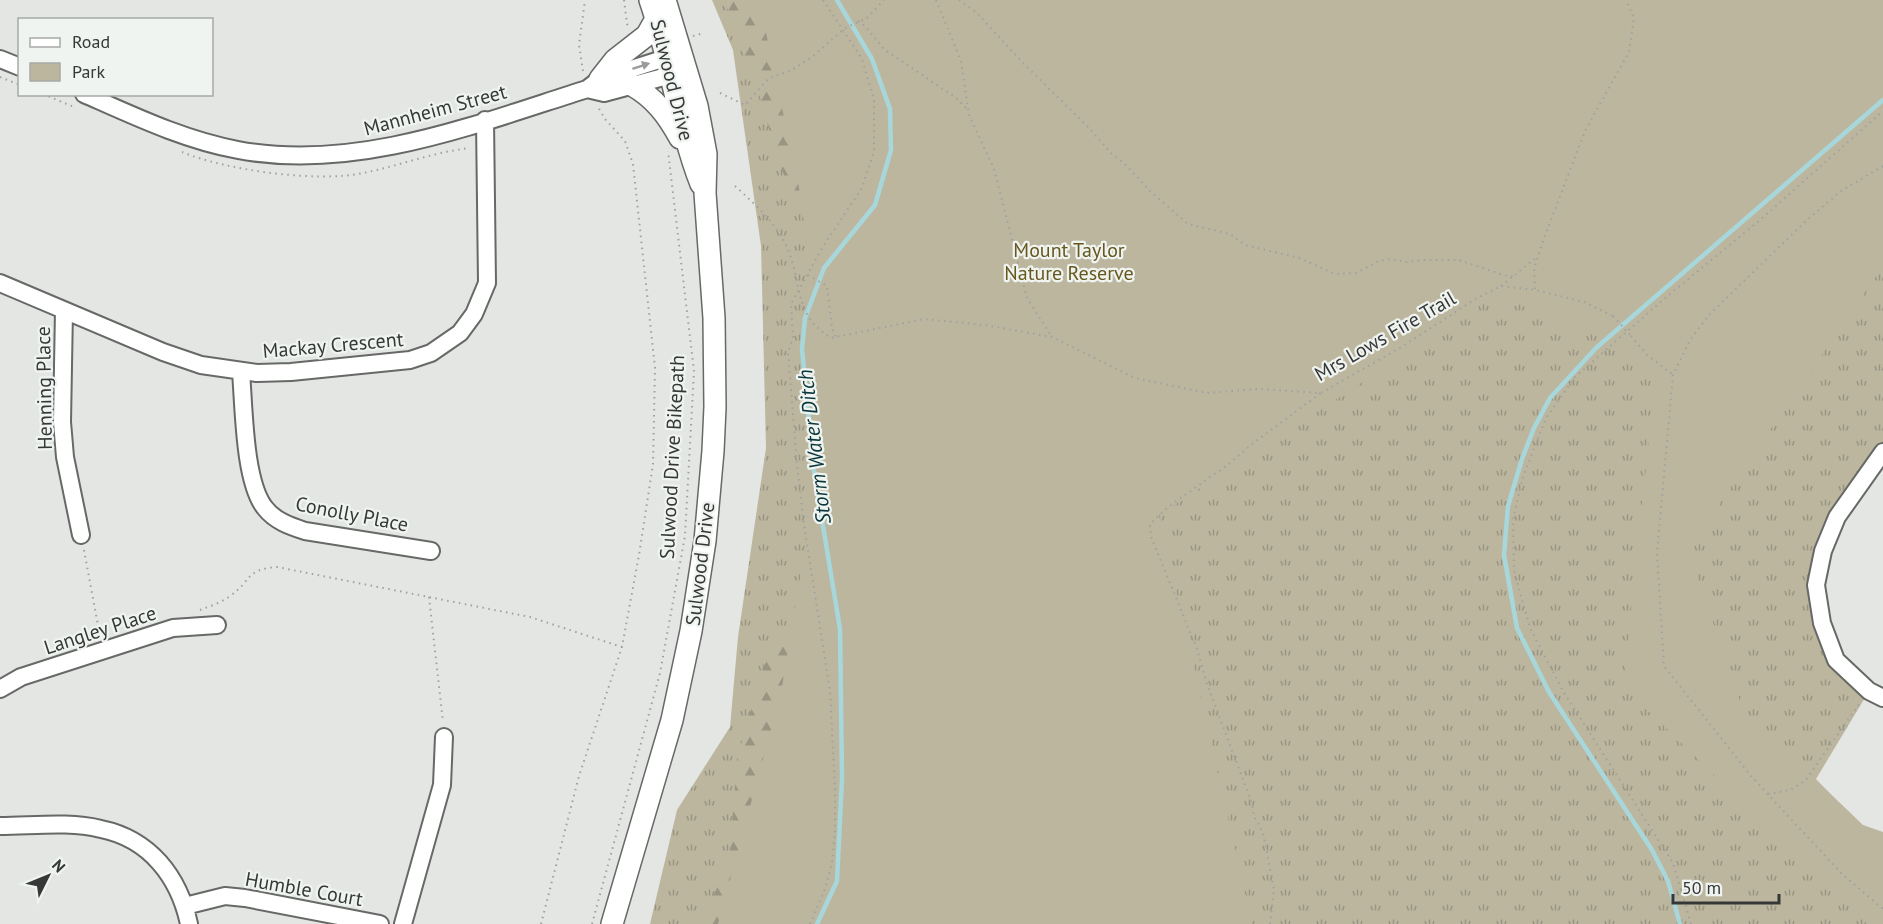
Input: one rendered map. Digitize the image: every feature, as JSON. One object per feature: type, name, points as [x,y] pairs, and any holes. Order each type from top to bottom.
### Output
[{"type":"main road","points":[[593,84],[615,60],[647,35],[657,6]]},
{"type":"main road","name":"Sulwood Drive","points":[[612,924],[672,720],[691,631],[705,541],[715,407],[714,318],[705,193],[706,154],[697,106],[657,6]]},
{"type":"main road","name":"Sulwood Drive","points":[[679,58],[692,160],[705,193]]},
{"type":"main road","points":[[632,85],[646,93],[670,120],[692,160]]},
{"type":"street","name":"Mannheim Street","points":[[593,84],[604,93],[632,85],[679,58]]},
{"type":"street","name":"Mannheim Street","points":[[89,96],[195,140],[238,150],[283,155],[353,153],[388,147],[485,120],[679,58]]},
{"type":"street","points":[[0,59],[18,66]]},
{"type":"street","name":"Mackay Crescent","points":[[0,283],[163,352],[201,365],[241,372],[291,372],[410,360],[431,353],[460,333],[480,304],[488,272],[485,120]]},
{"type":"street","name":"Henning Place","points":[[64,310],[62,422],[65,457],[81,535]]},
{"type":"street","name":"Conolly Place","points":[[241,372],[250,472],[254,491],[270,514],[286,525],[305,531],[431,551]]},
{"type":"street","points":[[1876,694],[1836,660],[1822,623],[1816,585],[1823,551],[1837,518],[1883,452]]},
{"type":"street","name":"Langley Place","points":[[0,689],[21,677],[173,628],[217,625]]},
{"type":"street","points":[[402,924],[442,785],[444,737]]},
{"type":"street","points":[[0,826],[74,825],[102,829],[127,838],[149,852],[167,871],[180,893],[189,924]]},
{"type":"street","name":"Humble Court","points":[[185,906],[225,896],[380,924]]},
{"type":"path","points":[[541,924],[579,776],[622,647],[653,464],[655,368],[633,164],[625,141],[605,119],[579,45],[585,0]]},
{"type":"path","points":[[810,924],[825,889],[832,862],[835,789],[830,691],[797,464],[788,352],[793,338],[791,304],[822,248],[862,188],[874,151],[874,99],[862,59],[844,28],[823,0]]},
{"type":"path","points":[[720,93],[745,105],[769,78],[790,70],[812,57],[844,28],[874,12],[884,0]]},
{"type":"path","points":[[936,0],[961,61],[969,111],[994,169],[1027,298],[1053,337]]},
{"type":"path","points":[[959,0],[976,12],[1112,154],[1188,224],[1230,234],[1245,245],[1299,258],[1335,274],[1356,273],[1379,261],[1459,260],[1507,276],[1516,276]]},
{"type":"path","points":[[1535,290],[1534,269],[1538,256],[1585,131],[1629,52],[1634,18],[1626,0]]},
{"type":"path","points":[[858,21],[885,50],[955,98],[969,111]]},
{"type":"path","points":[[679,58],[704,33]]},
{"type":"path","points":[[0,77],[18,84]]},
{"type":"path","points":[[1691,924],[1673,862],[1563,691],[1530,628],[1514,571],[1513,519],[1522,477],[1546,418],[1575,377],[1664,298],[1760,220],[1883,111]]},
{"type":"path","name":"Sulwood Drive Bikepath","points":[[592,924],[660,673],[685,536],[694,370],[667,147]]},
{"type":"path","points":[[1883,166],[1841,191],[1807,220],[1709,315],[1690,340],[1673,375],[1657,554],[1664,666],[1751,776],[1841,873],[1883,909]]},
{"type":"path","points":[[735,186],[764,211],[777,229],[791,258],[801,303],[821,331],[831,338],[924,319],[985,325],[1053,337]]},
{"type":"path","name":"Mrs Lows Fire Trail","points":[[1053,337],[1135,378],[1207,393],[1258,389],[1321,393],[1403,346],[1477,298],[1501,286],[1538,256]]},
{"type":"path","points":[[809,275],[827,286],[827,299],[836,337]]},
{"type":"path","points":[[1501,286],[1535,290],[1584,302],[1613,316],[1647,355],[1673,375]]},
{"type":"path","points":[[1270,924],[1274,890],[1264,837],[1254,817],[1252,803],[1207,684],[1197,648],[1151,537],[1150,524],[1168,507],[1321,393]]},
{"type":"path","points":[[81,535],[102,651]]},
{"type":"path","points":[[215,604],[232,596],[260,568],[277,567],[530,617],[622,647]]},
{"type":"path","points":[[429,597],[444,737]]},
{"type":"path","points":[[1768,794],[1790,790],[1805,781],[1876,694]]},
{"type":"green space","name":"Mount Taylor Nature Reserve","points":[[712,0],[1883,0],[1883,452],[1837,517],[1816,585],[1836,660],[1869,691],[1816,779],[1864,829],[1883,924],[650,924],[677,810],[730,727],[738,637],[766,448],[761,246],[733,50]]},
{"type":"green space","points":[[724,0],[773,0],[808,230],[778,161],[757,87]]},
{"type":"green space","name":"Mount Taylor Nature Reserve","points":[[759,0],[1883,0],[1883,266],[1688,549],[1743,710],[1863,825],[1883,832],[1883,924],[1867,924],[1623,686],[1655,382],[1620,346],[1496,295],[1159,515],[1252,924],[718,924],[781,693],[807,535],[815,390],[803,207]]},
{"type":"green space","points":[[809,635],[796,924],[699,924],[729,864],[737,759],[767,654]]},
{"type":"waterway","name":"Storm Water Ditch","points":[[817,924],[837,881],[842,778],[840,629],[814,471],[802,349],[805,318],[824,268],[875,205],[891,150],[890,109],[872,59],[837,0]]},
{"type":"waterway","points":[[1680,924],[1668,881],[1652,850],[1549,692],[1517,628],[1504,555],[1508,506],[1534,428],[1550,398],[1596,348],[1883,100]]}]
